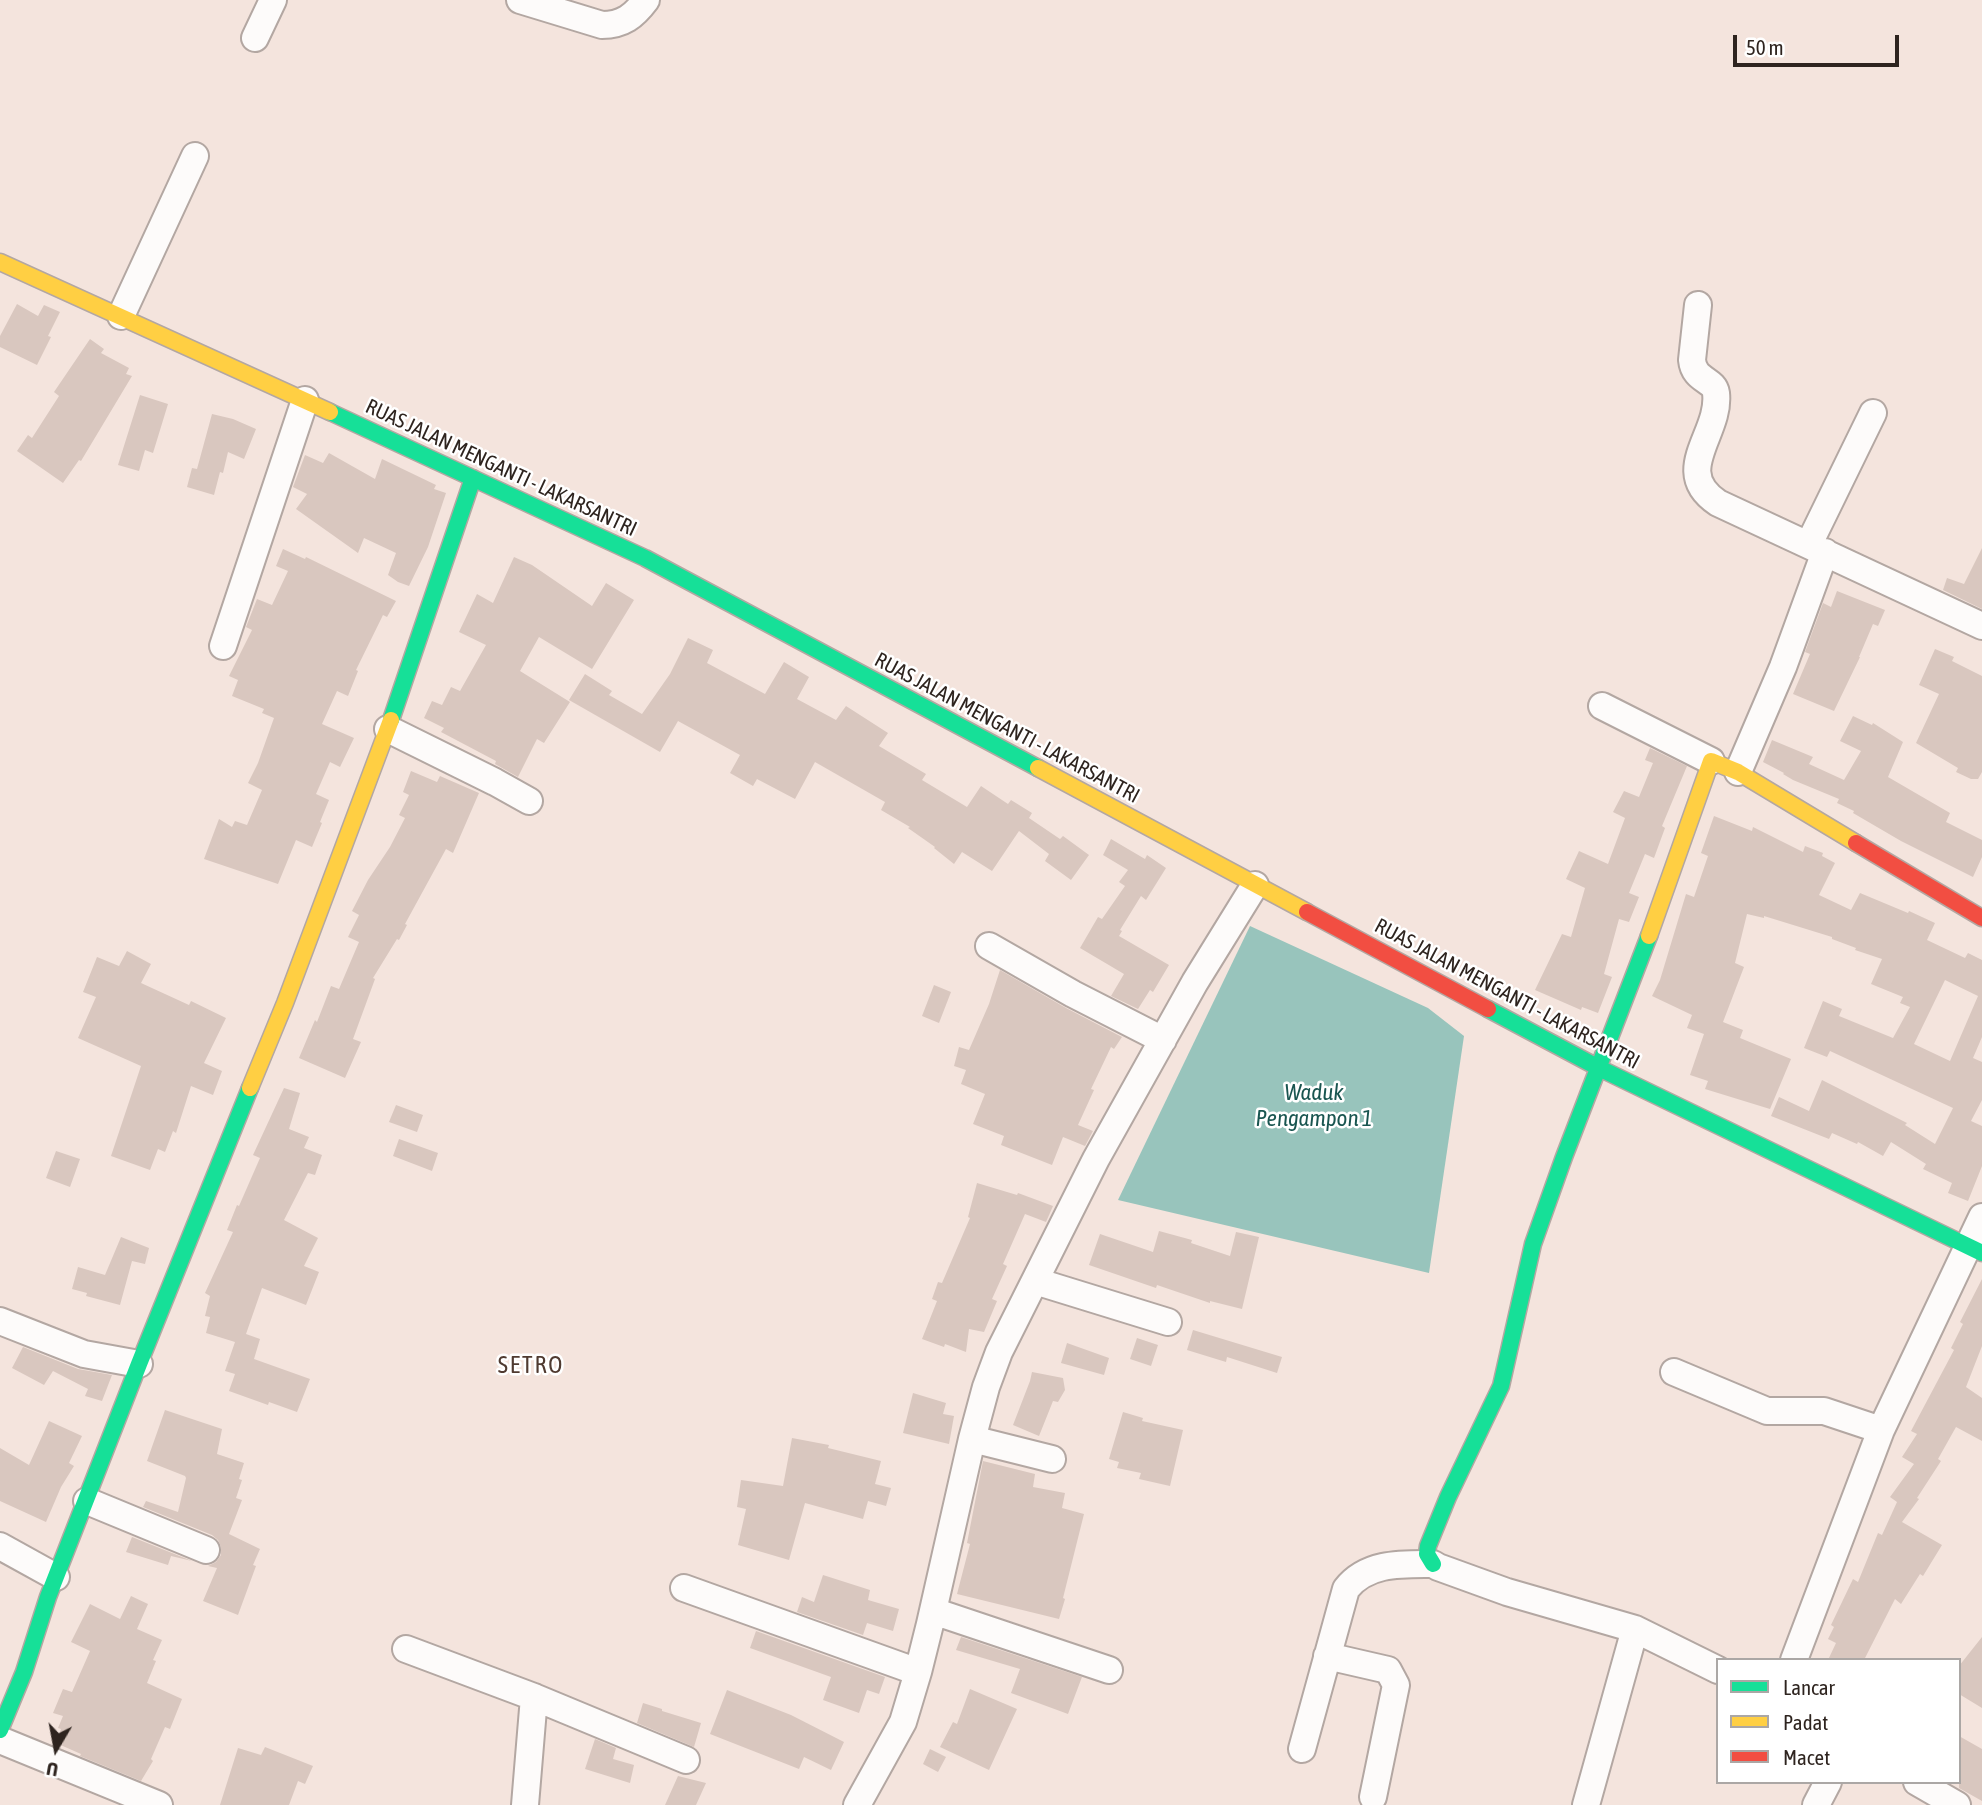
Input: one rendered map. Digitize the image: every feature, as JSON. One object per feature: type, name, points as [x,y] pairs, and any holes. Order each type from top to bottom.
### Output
[{"type":"street","points":[[255,38],[273,0]]},
{"type":"street","points":[[520,0],[602,25],[615,25],[626,21],[646,0]]},
{"type":"street","points":[[121,316],[195,156]]},
{"type":"street","name":"RUAS JALAN MENGANTI - LAKARSANTRI","points":[[0,262],[645,558],[1599,1068],[1975,1249]]},
{"type":"street","points":[[1698,305],[1693,368],[1695,373],[1714,387],[1716,393],[1713,416],[1696,470],[1697,480],[1707,495],[1718,503],[1982,626]]},
{"type":"street","points":[[223,646],[305,400]]},
{"type":"street","points":[[1738,772],[1783,667],[1817,548],[1873,413]]},
{"type":"street","points":[[0,1730],[24,1672],[48,1597],[139,1364],[285,1003],[388,729],[473,478]]},
{"type":"street","points":[[1602,705],[1738,772],[1982,918]]},
{"type":"street","points":[[388,729],[529,801]]},
{"type":"street","points":[[1711,761],[1639,965],[1533,1244],[1501,1386],[1448,1497],[1427,1554],[1438,1567],[1507,1592],[1635,1629],[1716,1669]]},
{"type":"street","points":[[857,1805],[903,1722],[933,1611],[972,1439],[999,1352],[1096,1159],[1195,982],[1255,885]]},
{"type":"street","points":[[989,946],[1073,994],[1163,1040]]},
{"type":"street","points":[[1795,1658],[1881,1430],[1975,1249],[1982,1217]]},
{"type":"street","points":[[1035,1281],[1168,1322]]},
{"type":"street","points":[[0,1321],[84,1354],[139,1364]]},
{"type":"street","points":[[1674,1372],[1767,1411],[1824,1410],[1881,1430]]},
{"type":"street","points":[[972,1439],[1052,1459]]},
{"type":"street","points":[[87,1501],[206,1550]]},
{"type":"street","points":[[0,1546],[56,1577]]},
{"type":"street","points":[[1302,1749],[1343,1596],[1351,1582],[1368,1571],[1395,1564],[1433,1564]]},
{"type":"street","points":[[684,1588],[918,1672]]},
{"type":"street","points":[[933,1611],[1109,1670]]},
{"type":"street","points":[[1586,1805],[1635,1629]]},
{"type":"street","points":[[406,1649],[686,1760]]},
{"type":"street","points":[[1327,1656],[1388,1670],[1396,1685],[1373,1797]]},
{"type":"street","points":[[525,1805],[534,1698]]},
{"type":"street","points":[[0,1740],[155,1804]]},
{"type":"street","points":[[1816,1805],[1827,1784]]},
{"type":"street","points":[[1920,1784],[1957,1805]]},
{"type":"water","name":"Waduk Pengampon 1","points":[[1250,926],[1428,1008],[1464,1036],[1429,1273],[1118,1200]]},
{"type":"building","points":[[17,304],[38,316],[44,305],[60,312],[37,365],[0,347],[0,336]]},
{"type":"building","points":[[90,339],[104,349],[101,353],[129,368],[126,374],[132,376],[81,461],[79,460],[63,483],[17,451],[28,435],[32,438],[59,396],[54,392]]},
{"type":"building","points":[[140,395],[168,404],[153,453],[145,450],[139,471],[118,465]]},
{"type":"building","points":[[212,414],[256,429],[244,459],[228,452],[214,495],[187,487],[192,468],[197,469]]},
{"type":"building","points":[[329,453],[375,479],[382,459],[436,485],[434,489],[446,493],[428,547],[409,586],[388,575],[396,553],[364,538],[358,553],[296,509],[307,494],[293,487],[305,455],[323,463]]},
{"type":"building","points":[[1982,548],[1982,609],[1943,590],[1947,578],[1964,584]]},
{"type":"building","points":[[283,549],[305,559],[306,557],[396,601],[387,617],[383,615],[356,670],[358,671],[348,696],[337,691],[322,724],[354,738],[340,767],[330,762],[316,794],[329,800],[312,847],[296,840],[278,884],[204,859],[219,819],[232,827],[235,821],[247,825],[262,790],[248,783],[274,718],[262,713],[264,709],[232,696],[238,680],[229,676],[252,630],[246,627],[257,599],[272,605],[288,571],[276,566]]},
{"type":"building","points":[[514,557],[532,565],[592,606],[606,583],[634,600],[592,669],[539,637],[520,671],[570,702],[544,743],[537,739],[518,777],[495,764],[496,761],[441,732],[444,728],[424,718],[432,701],[442,705],[451,687],[460,691],[486,645],[459,632],[477,594],[493,603]]},
{"type":"building","points":[[1837,591],[1885,610],[1878,626],[1873,624],[1834,711],[1793,694],[1810,654],[1805,652],[1823,603],[1831,607]]},
{"type":"building","points":[[688,638],[713,650],[707,663],[765,694],[784,662],[809,677],[797,699],[836,720],[846,706],[888,733],[879,746],[926,774],[922,780],[967,807],[981,786],[1008,804],[1011,800],[1032,813],[1029,818],[1060,839],[1063,836],[1089,855],[1071,880],[1045,861],[1049,854],[1019,831],[992,871],[962,852],[954,864],[908,828],[910,827],[881,810],[885,802],[815,762],[795,799],[757,779],[753,786],[730,773],[740,755],[678,721],[660,752],[569,700],[585,674],[612,691],[609,695],[642,714],[670,674]]},
{"type":"building","points":[[1935,649],[1954,657],[1952,661],[1982,676],[1982,772],[1978,779],[1971,779],[1956,772],[1958,768],[1916,743],[1939,694],[1919,685]]},
{"type":"building","points":[[1853,716],[1872,725],[1873,723],[1903,742],[1888,777],[1950,813],[1946,822],[1982,840],[1982,857],[1973,877],[1901,841],[1837,803],[1839,799],[1793,780],[1763,762],[1772,740],[1813,757],[1809,764],[1844,780],[1861,751],[1840,741]]},
{"type":"building","points":[[1650,748],[1687,766],[1662,826],[1665,828],[1654,858],[1645,854],[1629,893],[1639,897],[1629,922],[1619,919],[1604,974],[1612,977],[1598,1013],[1582,1007],[1581,1010],[1535,990],[1562,934],[1571,937],[1585,888],[1566,879],[1579,851],[1608,864],[1625,818],[1613,812],[1624,791],[1639,797],[1653,763],[1645,760]]},
{"type":"building","points":[[411,771],[437,782],[440,776],[479,793],[453,853],[446,849],[399,940],[397,939],[373,978],[375,979],[353,1039],[361,1042],[345,1078],[299,1058],[331,986],[339,989],[359,942],[348,937],[359,915],[352,911],[405,818],[399,815],[409,795],[403,792]]},
{"type":"building","points":[[1714,816],[1752,831],[1753,827],[1803,852],[1805,846],[1823,853],[1822,856],[1835,863],[1819,895],[1851,910],[1860,893],[1908,913],[1909,911],[1935,923],[1927,940],[1965,958],[1968,953],[1982,960],[1982,1037],[1973,1058],[1982,1062],[1982,1100],[1971,1121],[1982,1126],[1982,1166],[1968,1201],[1948,1193],[1952,1183],[1923,1169],[1926,1164],[1891,1142],[1883,1156],[1858,1142],[1857,1144],[1832,1133],[1829,1139],[1771,1116],[1779,1097],[1809,1111],[1822,1080],[1907,1123],[1905,1125],[1935,1144],[1953,1108],[1830,1051],[1827,1057],[1804,1048],[1823,1001],[1842,1009],[1839,1016],[1893,1038],[1910,1007],[1900,1003],[1903,997],[1871,984],[1882,959],[1855,950],[1856,948],[1832,937],[1764,916],[1747,914],[1735,963],[1744,967],[1723,1022],[1743,1030],[1740,1038],[1791,1059],[1770,1109],[1705,1089],[1708,1081],[1690,1075],[1704,1034],[1687,1028],[1692,1015],[1652,996],[1660,980],[1686,894],[1694,897],[1708,856],[1701,853]],"holes":[[[1945,980],[1978,996],[1950,1061],[1914,1044]]]},
{"type":"building","points":[[1111,839],[1145,859],[1147,855],[1166,868],[1146,900],[1141,896],[1120,930],[1122,931],[1119,936],[1169,965],[1153,992],[1150,990],[1138,1009],[1111,996],[1124,974],[1080,948],[1098,917],[1102,919],[1125,886],[1119,882],[1128,870],[1103,855]]},
{"type":"building","points":[[127,951],[151,964],[141,983],[189,1005],[191,1001],[226,1018],[204,1063],[222,1071],[213,1095],[191,1086],[176,1133],[173,1131],[165,1152],[158,1149],[150,1170],[111,1156],[141,1066],[78,1038],[96,997],[83,992],[97,957],[119,966]]},
{"type":"building","points":[[1000,970],[1122,1037],[1114,1049],[1111,1047],[1078,1125],[1093,1131],[1085,1146],[1063,1137],[1052,1165],[1001,1145],[1004,1136],[973,1124],[985,1094],[961,1084],[966,1070],[954,1066],[959,1047],[969,1050]]},
{"type":"building","points":[[934,985],[951,992],[939,1023],[922,1016]]},
{"type":"building","points":[[284,1088],[300,1093],[289,1129],[309,1137],[304,1148],[322,1155],[315,1175],[308,1173],[284,1220],[318,1238],[304,1266],[319,1272],[306,1305],[262,1288],[246,1334],[260,1339],[254,1359],[310,1379],[297,1412],[229,1391],[235,1374],[225,1371],[235,1342],[206,1333],[210,1317],[205,1316],[210,1296],[205,1293],[233,1232],[227,1230],[237,1205],[239,1206],[260,1158],[253,1155]]},
{"type":"building","points":[[396,1105],[423,1115],[417,1132],[389,1122]]},
{"type":"building","points":[[399,1139],[438,1153],[432,1171],[393,1156]]},
{"type":"building","points":[[56,1151],[80,1159],[70,1187],[46,1178]]},
{"type":"building","points":[[977,1183],[1017,1195],[1018,1193],[1053,1206],[1046,1222],[1025,1214],[1003,1264],[1007,1266],[992,1299],[997,1301],[984,1332],[969,1329],[966,1352],[922,1339],[937,1301],[932,1299],[938,1282],[942,1283],[970,1218],[968,1217]]},
{"type":"building","points":[[1159,1231],[1192,1240],[1191,1243],[1230,1256],[1236,1232],[1259,1237],[1242,1309],[1210,1303],[1157,1285],[1156,1288],[1089,1265],[1100,1234],[1153,1252]]},
{"type":"building","points":[[121,1237],[149,1248],[145,1264],[132,1261],[120,1305],[86,1296],[87,1293],[72,1289],[78,1267],[105,1275]]},
{"type":"building","points":[[1982,1279],[1982,1346],[1966,1387],[1982,1398],[1982,1441],[1956,1427],[1938,1459],[1941,1461],[1902,1522],[1942,1545],[1901,1604],[1895,1599],[1865,1658],[1829,1658],[1836,1643],[1828,1639],[1834,1627],[1831,1625],[1853,1579],[1858,1582],[1878,1533],[1882,1535],[1897,1502],[1890,1497],[1914,1464],[1902,1457],[1917,1434],[1911,1431],[1954,1350],[1951,1348],[1963,1324],[1960,1322]]},
{"type":"building","points":[[1193,1330],[1282,1357],[1277,1373],[1227,1357],[1226,1362],[1187,1350]]},
{"type":"building","points":[[1137,1338],[1158,1345],[1151,1366],[1130,1359]]},
{"type":"building","points":[[1067,1343],[1109,1358],[1104,1375],[1061,1363]]},
{"type":"building","points":[[23,1347],[78,1369],[112,1375],[102,1401],[85,1396],[88,1389],[53,1371],[44,1385],[12,1368]]},
{"type":"building","points":[[1032,1372],[1063,1378],[1065,1390],[1058,1402],[1053,1401],[1039,1436],[1013,1425]]},
{"type":"building","points":[[913,1393],[946,1403],[943,1414],[954,1416],[949,1444],[903,1433]]},
{"type":"building","points":[[165,1410],[222,1429],[217,1454],[244,1463],[236,1498],[242,1500],[229,1534],[260,1549],[238,1615],[203,1601],[217,1568],[208,1566],[216,1562],[221,1555],[218,1540],[212,1535],[143,1507],[146,1501],[178,1512],[186,1478],[147,1461]]},
{"type":"building","points":[[1123,1412],[1143,1418],[1142,1421],[1183,1430],[1170,1486],[1139,1479],[1141,1473],[1117,1468],[1119,1462],[1109,1459]]},
{"type":"building","points":[[49,1421],[82,1436],[69,1463],[74,1466],[61,1487],[46,1522],[0,1501],[0,1448],[29,1465]]},
{"type":"building","points":[[792,1438],[829,1445],[828,1448],[881,1461],[875,1484],[891,1488],[886,1506],[868,1501],[863,1519],[805,1503],[789,1560],[738,1545],[746,1509],[737,1507],[741,1480],[783,1486]]},
{"type":"building","points":[[983,1461],[1035,1474],[1033,1487],[1065,1493],[1062,1508],[1084,1514],[1059,1619],[957,1594],[970,1544],[967,1543]]},
{"type":"building","points":[[132,1537],[192,1561],[171,1556],[168,1565],[126,1552]]},
{"type":"building","points":[[823,1575],[870,1590],[868,1600],[899,1609],[893,1631],[867,1623],[863,1635],[797,1612],[802,1597],[814,1602]]},
{"type":"building","points":[[131,1596],[148,1604],[137,1629],[162,1640],[147,1683],[182,1699],[170,1729],[165,1727],[151,1759],[153,1761],[141,1781],[56,1743],[63,1716],[53,1713],[63,1689],[72,1692],[90,1651],[71,1642],[90,1604],[120,1619]]},
{"type":"building","points":[[756,1631],[885,1677],[879,1694],[867,1690],[859,1713],[823,1700],[831,1677],[750,1648]]},
{"type":"building","points":[[961,1637],[1082,1677],[1068,1714],[1011,1693],[1020,1669],[956,1650]]},
{"type":"building","points":[[1982,1637],[1982,1708],[1961,1695],[1961,1663]]},
{"type":"building","points":[[970,1689],[1017,1709],[989,1770],[940,1747],[953,1722],[957,1724]]},
{"type":"building","points":[[727,1690],[791,1715],[844,1742],[831,1770],[804,1757],[799,1769],[710,1734]]},
{"type":"building","points":[[643,1703],[701,1723],[694,1747],[637,1723]]},
{"type":"building","points":[[1961,1737],[1982,1749],[1982,1801],[1959,1788]]},
{"type":"building","points":[[595,1739],[616,1748],[613,1759],[634,1765],[630,1783],[585,1769]]},
{"type":"building","points":[[265,1747],[313,1766],[305,1784],[298,1781],[289,1805],[220,1805],[238,1748],[261,1755]]},
{"type":"building","points":[[930,1749],[946,1757],[938,1772],[923,1764]]},
{"type":"building","points":[[678,1776],[706,1783],[696,1805],[665,1805]]},
{"type":"traffic: fast","points":[[330,412],[645,558],[1038,768]]},
{"type":"traffic: fast","points":[[391,720],[473,478]]},
{"type":"traffic: fast","points":[[1433,1564],[1427,1554],[1428,1546],[1448,1497],[1501,1386],[1533,1244],[1649,936]]},
{"type":"traffic: fast","points":[[1488,1009],[1599,1068],[1982,1253]]},
{"type":"traffic: fast","points":[[0,1730],[24,1672],[48,1597],[250,1088]]},
{"type":"traffic: slow","points":[[0,262],[330,412]]},
{"type":"traffic: slow","points":[[250,1088],[285,1003],[391,720]]},
{"type":"traffic: slow","points":[[1649,936],[1711,761],[1738,772],[1856,843]]},
{"type":"traffic: slow","points":[[1038,768],[1307,912]]},
{"type":"traffic: jam","points":[[1856,843],[1982,918]]},
{"type":"traffic: jam","points":[[1307,912],[1488,1009]]},
{"type":"district","name":"SETRO","points":[[531,1365]]}]
